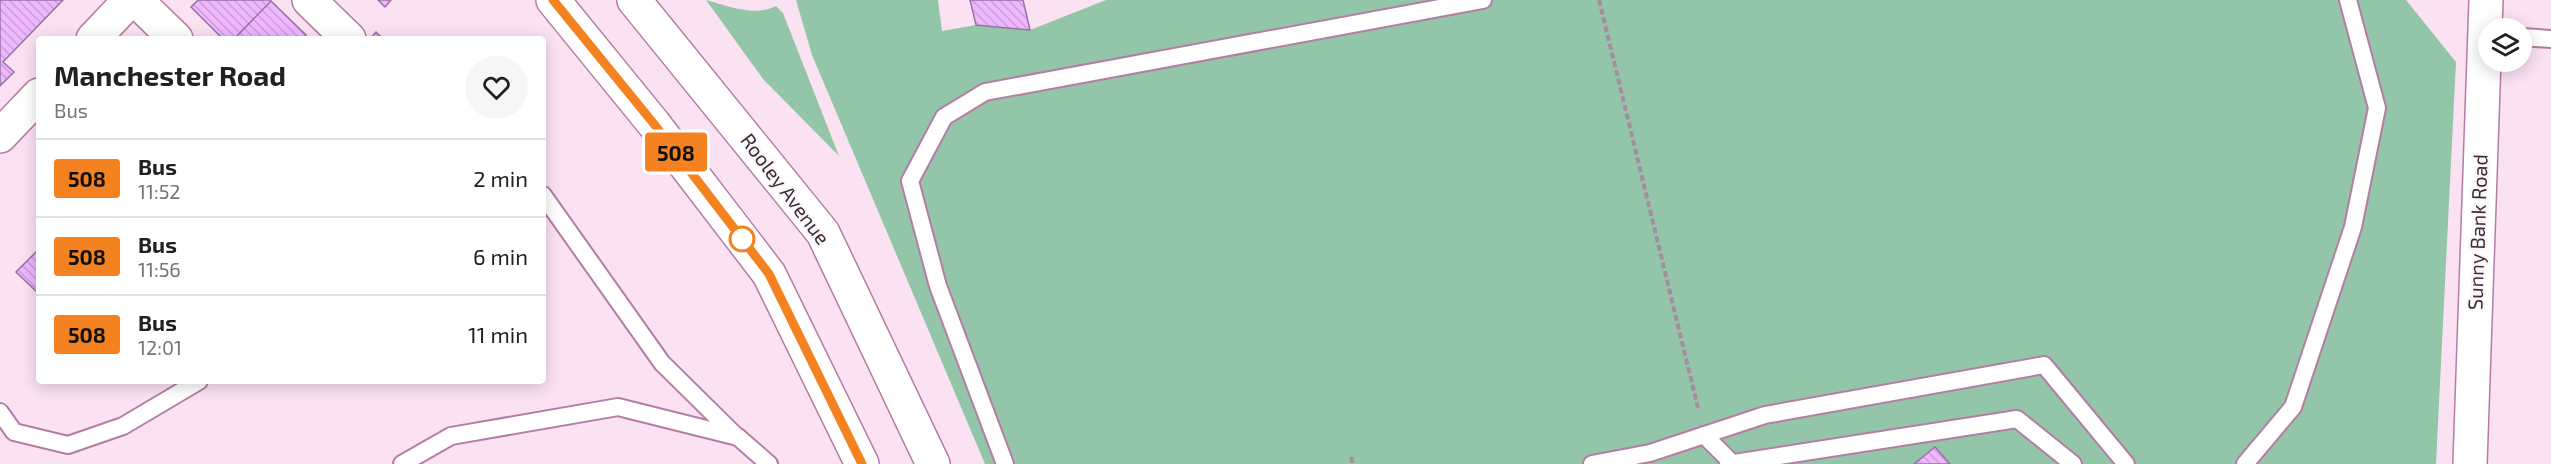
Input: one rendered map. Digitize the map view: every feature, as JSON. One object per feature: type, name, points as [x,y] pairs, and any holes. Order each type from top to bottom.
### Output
[{"type":"main road","points":[[309,0],[347,36]]},
{"type":"main road","points":[[552,0],[654,124],[769,274],[862,464]]},
{"type":"main road","name":"Sunny Bank Road","points":[[2486,0],[2487,18]]},
{"type":"main road","points":[[96,36],[124,3],[172,36]]},
{"type":"main road","name":"Rooley Avenue","points":[[647,5],[823,233],[933,464]]},
{"type":"main road","name":"Sunny Bank Road","points":[[2470,464],[2485,72]]},
{"type":"main road","points":[[0,136],[36,98]]},
{"type":"lane","points":[[1005,464],[938,286],[910,181],[944,117],[985,92],[1483,0]]},
{"type":"lane","points":[[2245,464],[2293,407],[2353,228],[2377,108],[2348,0]]},
{"type":"lane","points":[[2532,38],[2551,39]]},
{"type":"lane","points":[[546,199],[662,363],[769,464]]},
{"type":"lane","points":[[1592,464],[1650,453],[1765,416],[2044,365],[2126,464]]},
{"type":"lane","points":[[0,412],[14,432],[68,445],[123,426],[194,384]]},
{"type":"lane","points":[[402,464],[451,436],[618,407],[738,437]]},
{"type":"lane","points":[[1704,435],[1730,463],[2017,419],[2073,464]]},
{"type":"path","points":[[1599,0],[1704,435]]},
{"type":"path","points":[[1351,457],[1353,464]]},
{"type":"green space","points":[[706,0],[750,11],[776,6],[783,13],[839,156],[763,79]]},
{"type":"green space","points":[[796,0],[938,0],[942,31],[976,25],[1030,30],[1106,0],[2406,0],[2456,62],[2436,464],[985,464],[812,55]]},
{"type":"building","points":[[0,0],[63,0],[3,62],[14,72],[0,86]]},
{"type":"building","points":[[198,0],[271,1],[237,36],[220,36],[191,7]]},
{"type":"building","points":[[378,0],[391,0],[385,7]]},
{"type":"building","points":[[970,0],[1023,0],[1030,30],[976,25]]},
{"type":"building","points":[[271,1],[306,35],[305,36],[237,36]]},
{"type":"building","points":[[36,252],[36,291],[16,272]]},
{"type":"building","points":[[1935,447],[1950,464],[1914,464]]},
{"type":"bus line","name":"508","points":[[553,0],[654,124],[769,274],[862,464]]}]
